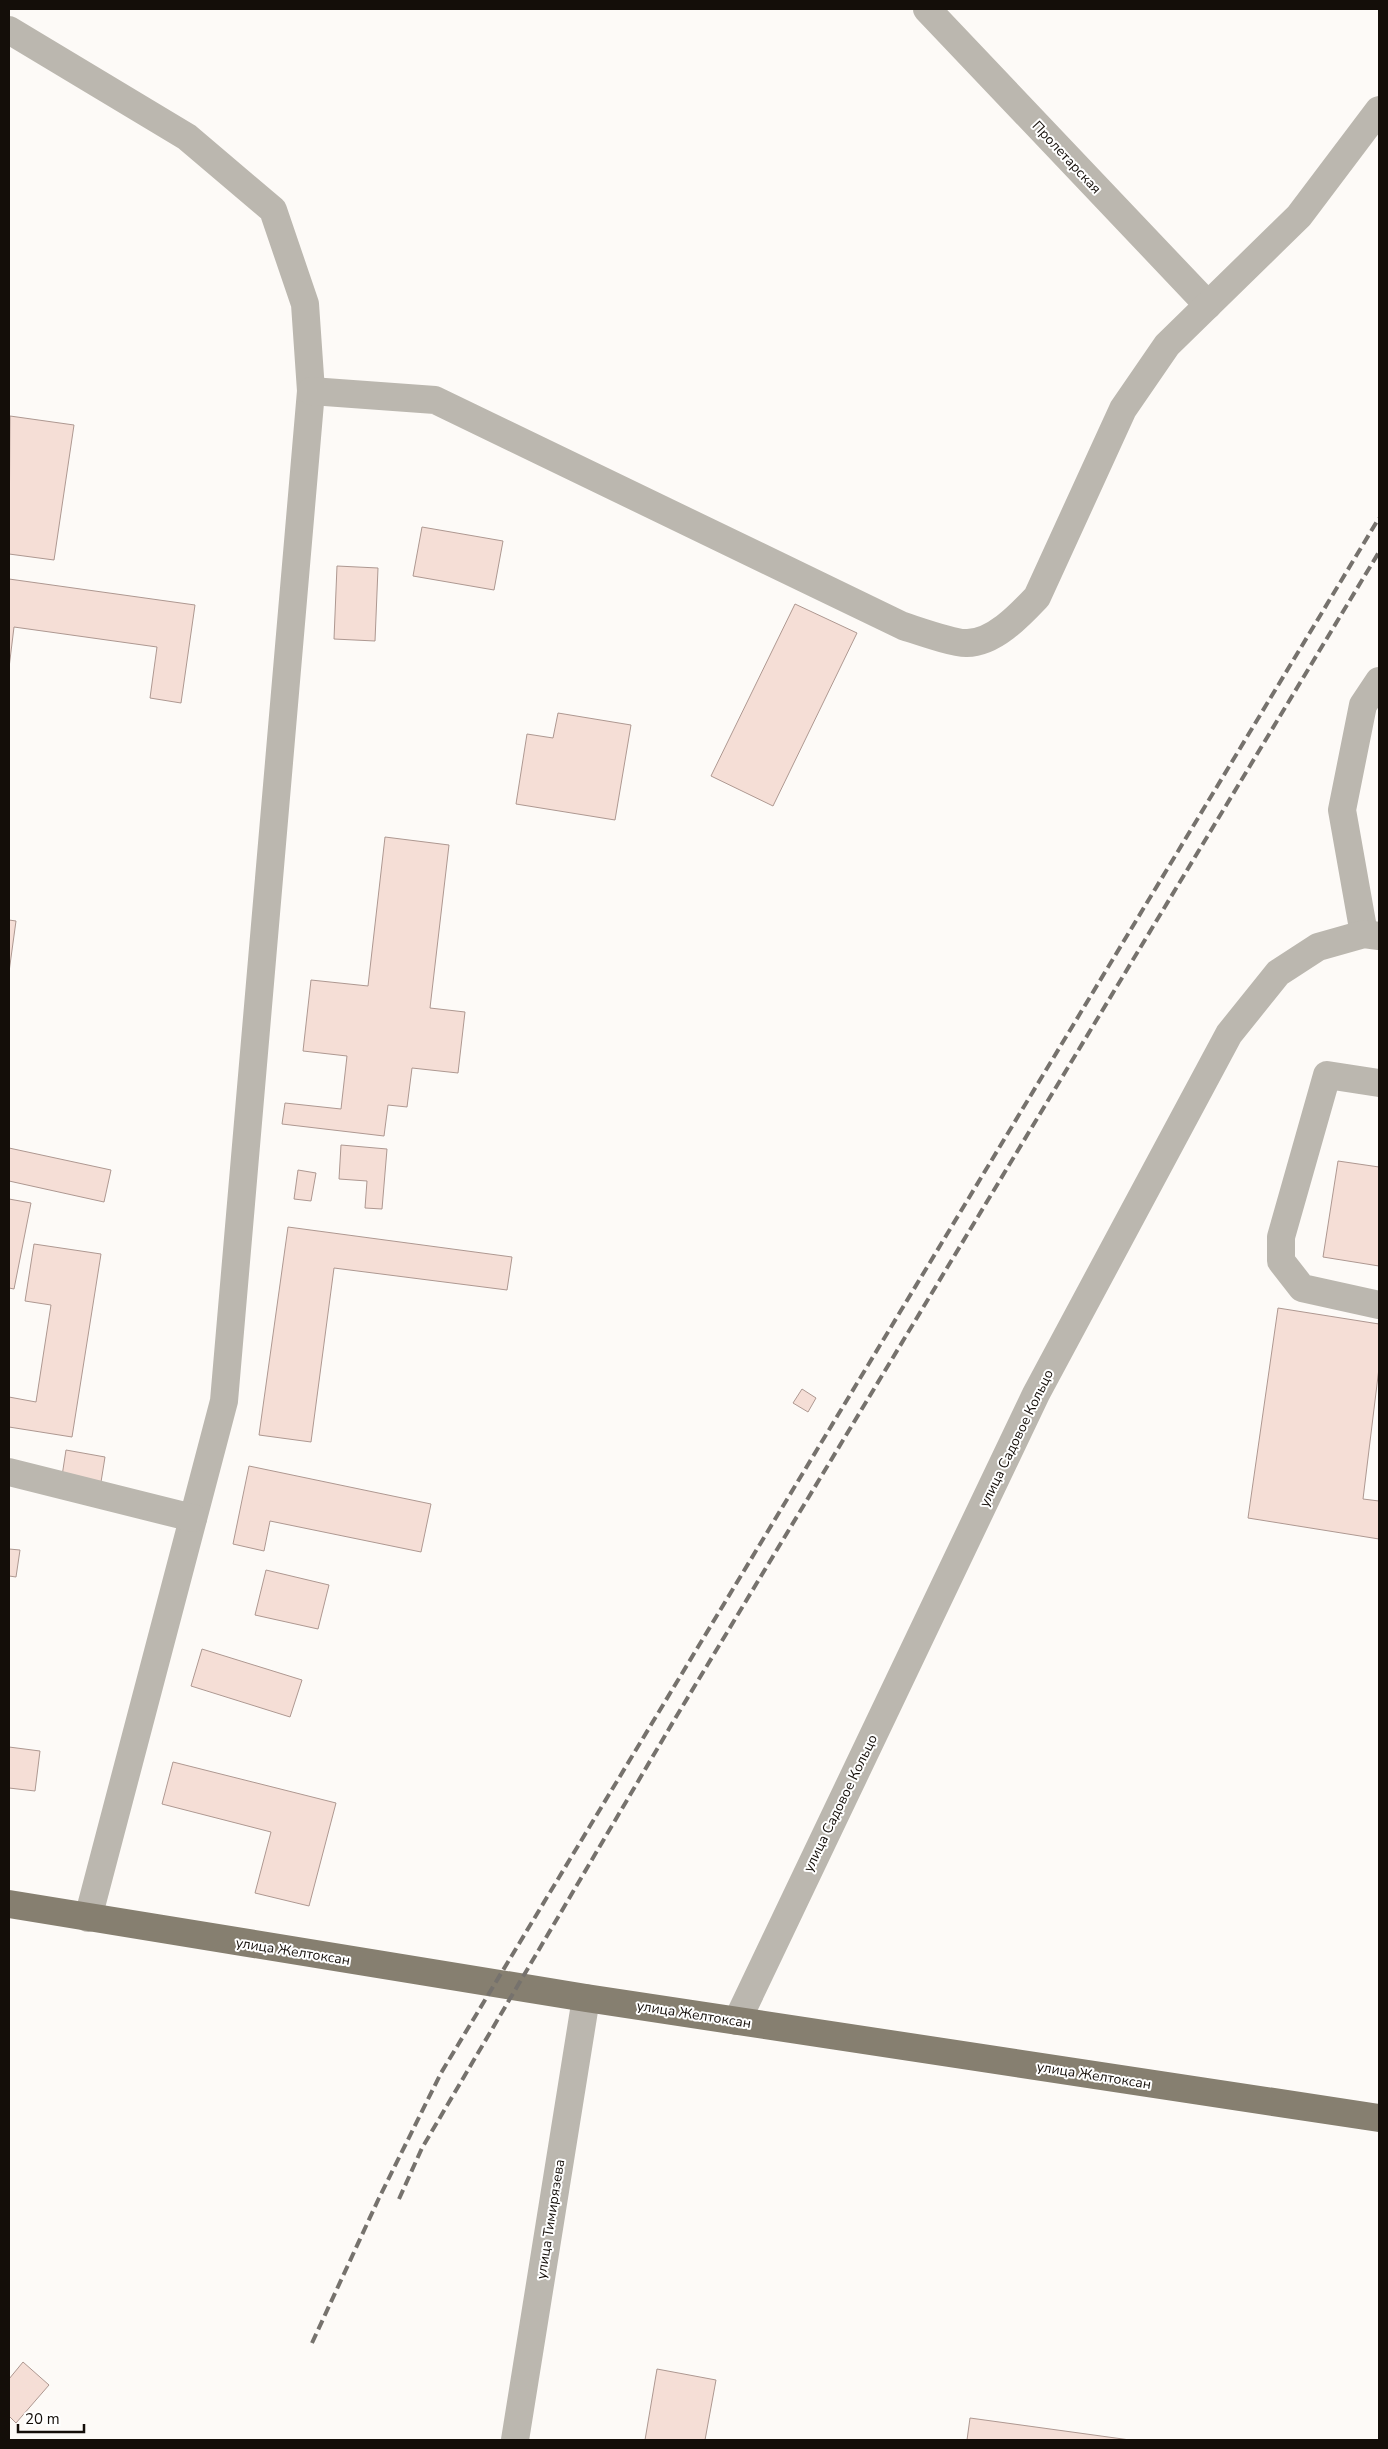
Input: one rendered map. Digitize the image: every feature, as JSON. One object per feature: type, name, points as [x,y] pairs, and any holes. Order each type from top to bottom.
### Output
[{"type":"main road","name":"улица Желтоксан","points":[[9,1904],[586,1998],[1379,2118]]},
{"type":"street","name":"Пролетарская","points":[[927,9],[1208,305]]},
{"type":"street","points":[[9,30],[188,137],[273,210],[305,304],[312,391],[224,1401],[88,1918]]},
{"type":"street","points":[[312,391],[435,400],[903,626],[967,643],[990,636],[1014,620],[1037,597],[1123,409],[1167,346],[1299,216],[1379,110]]},
{"type":"street","points":[[1372,935],[1342,810],[1363,705],[1379,681]]},
{"type":"street","name":"улица Садовое Кольцо","points":[[736,2021],[1036,1394],[1229,1034],[1278,973],[1318,947],[1372,935]]},
{"type":"street","points":[[1379,1082],[1326,1075],[1281,1237],[1281,1261],[1302,1288],[1379,1305]]},
{"type":"street","points":[[9,1472],[193,1518]]},
{"type":"street","name":"улица Тимирязева","points":[[516,2440],[586,1998]]},
{"type":"building","points":[[10,416],[74,425],[54,560],[9,554]]},
{"type":"building","points":[[422,527],[503,541],[494,590],[413,576]]},
{"type":"building","points":[[337,566],[378,568],[375,641],[334,639]]},
{"type":"building","points":[[9,579],[195,605],[181,703],[150,698],[157,647],[14,627],[9,668]]},
{"type":"building","points":[[795,604],[857,633],[773,806],[711,776]]},
{"type":"building","points":[[558,713],[631,725],[615,820],[516,804],[527,734],[553,738]]},
{"type":"building","points":[[385,837],[449,845],[430,1008],[465,1012],[458,1073],[412,1068],[407,1107],[388,1105],[384,1136],[282,1124],[285,1103],[341,1109],[347,1056],[303,1051],[311,980],[368,986]]},
{"type":"building","points":[[9,920],[16,921],[9,972]]},
{"type":"building","points":[[341,1145],[387,1149],[382,1209],[365,1208],[367,1181],[339,1179]]},
{"type":"building","points":[[9,1148],[111,1170],[104,1202],[9,1181]]},
{"type":"building","points":[[1338,1161],[1379,1167],[1379,1266],[1323,1257]]},
{"type":"building","points":[[298,1170],[316,1173],[311,1201],[294,1199]]},
{"type":"building","points":[[9,1199],[31,1203],[14,1289],[9,1288]]},
{"type":"building","points":[[288,1227],[512,1257],[507,1290],[334,1268],[311,1442],[259,1435]]},
{"type":"building","points":[[34,1244],[101,1254],[72,1437],[9,1427],[9,1397],[36,1402],[51,1305],[25,1301]]},
{"type":"building","points":[[1278,1308],[1379,1324],[1379,1368],[1363,1499],[1379,1501],[1379,1539],[1248,1518]]},
{"type":"building","points":[[802,1389],[816,1398],[808,1412],[793,1403]]},
{"type":"building","points":[[66,1450],[105,1457],[101,1482],[62,1476]]},
{"type":"building","points":[[249,1466],[431,1504],[421,1552],[270,1521],[264,1551],[233,1544]]},
{"type":"building","points":[[9,1549],[20,1550],[16,1577],[9,1576]]},
{"type":"building","points":[[266,1570],[329,1585],[318,1629],[255,1615]]},
{"type":"building","points":[[202,1649],[302,1680],[290,1717],[191,1686]]},
{"type":"building","points":[[9,1747],[40,1751],[35,1791],[9,1788]]},
{"type":"building","points":[[173,1762],[336,1803],[309,1906],[255,1893],[271,1832],[162,1804]]},
{"type":"building","points":[[23,2362],[49,2385],[16,2423],[9,2416],[9,2379]]},
{"type":"building","points":[[657,2369],[716,2380],[705,2440],[645,2440]]},
{"type":"building","points":[[970,2418],[1130,2440],[967,2440]]},
{"type":"railway","points":[[312,2343],[379,2198],[441,2073],[1379,518]]},
{"type":"railway","points":[[399,2199],[422,2148],[676,1717],[1379,552]]}]
